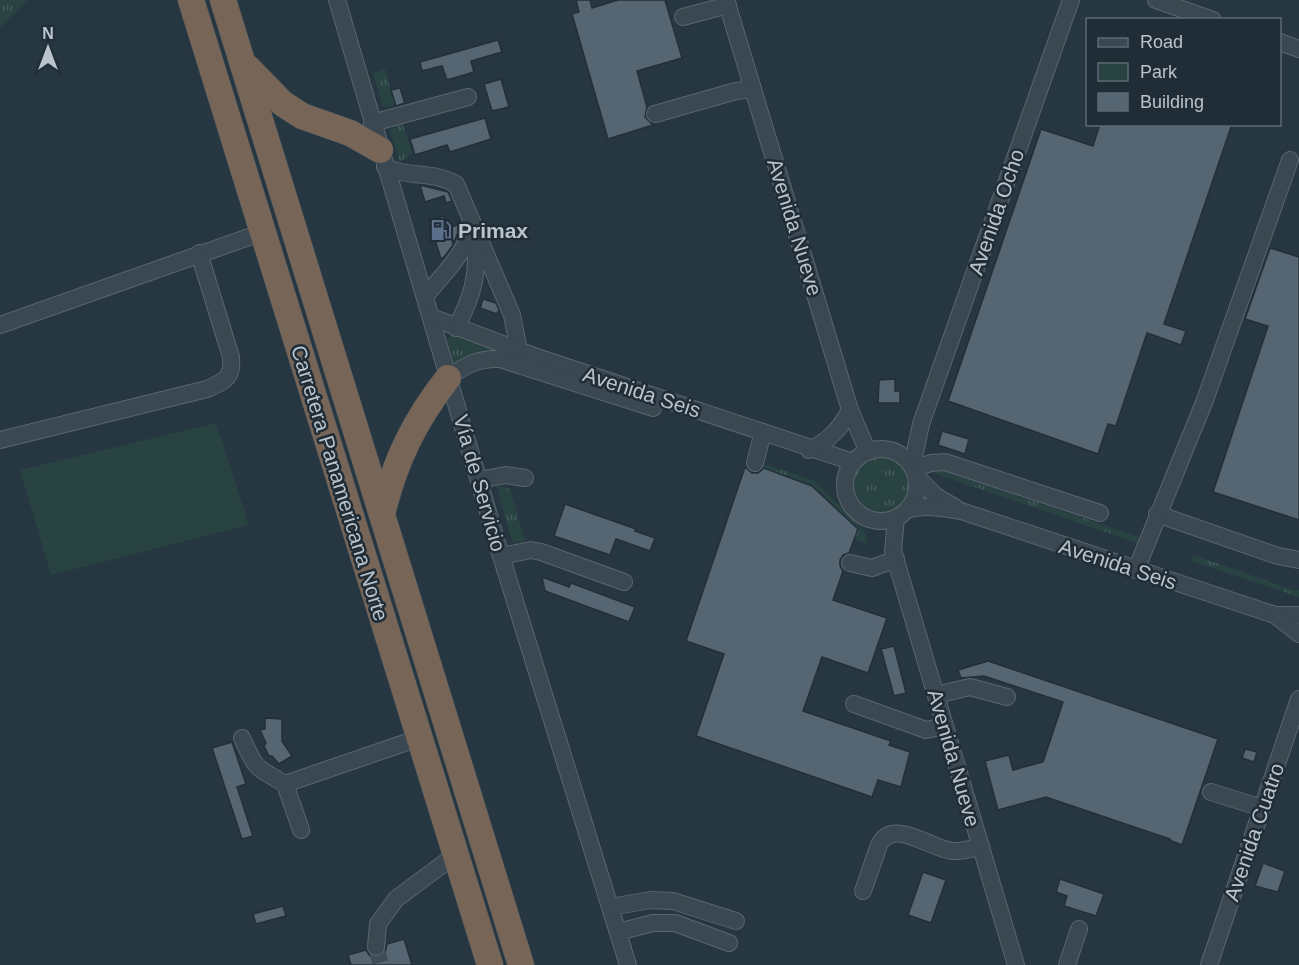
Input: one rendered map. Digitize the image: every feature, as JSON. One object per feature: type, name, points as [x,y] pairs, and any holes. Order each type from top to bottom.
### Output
[{"type":"highway","name":"Carretera Panamericana Norte","points":[[191,0],[490,965]]},
{"type":"highway","name":"Carretera Panamericana Norte","points":[[223,0],[521,965]]},
{"type":"highway","points":[[242,61],[282,104],[302,116],[350,133],[383,158]]},
{"type":"highway","points":[[382,514],[390,480],[409,436],[430,401],[448,378]]},
{"type":"highway","points":[[405,694],[434,684]]},
{"type":"street","name":"Vía de Servicio","points":[[337,0],[501,556],[628,965]]},
{"type":"street","name":"Avenida Ocho","points":[[914,471],[921,424],[1071,0]]},
{"type":"street","points":[[1156,0],[1207,18]]},
{"type":"street","points":[[683,16],[727,3]]},
{"type":"street","name":"Avenida Nueve","points":[[727,3],[863,459]]},
{"type":"street","points":[[1281,42],[1299,49]]},
{"type":"street","points":[[655,114],[753,88]]},
{"type":"street","points":[[372,123],[468,96]]},
{"type":"street","points":[[383,158],[404,173],[445,177],[456,184],[512,315],[519,351]]},
{"type":"street","points":[[1136,570],[1205,400],[1290,159]]},
{"type":"street","points":[[425,297],[462,250],[469,238],[471,222]]},
{"type":"street","points":[[456,328],[472,294],[475,277],[476,257],[471,222]]},
{"type":"street","points":[[0,325],[263,231]]},
{"type":"street","points":[[0,440],[207,389],[230,376],[231,357],[199,253]]},
{"type":"street","name":"Avenida Seis","points":[[431,318],[806,452],[863,459]]},
{"type":"street","name":"Avenida Seis","points":[[448,378],[470,363],[490,358],[501,359],[762,437]]},
{"type":"street","points":[[806,452],[824,444],[840,429],[850,410]]},
{"type":"street","points":[[863,459],[895,452],[905,458],[914,471],[917,488],[915,499],[902,513],[878,521],[858,513],[850,504],[845,482],[863,459],[911,435],[921,424]]},
{"type":"street","points":[[755,463],[762,437]]},
{"type":"street","points":[[914,471],[931,463],[945,462],[1100,513]]},
{"type":"street","name":"Avenida Seis","points":[[914,471],[936,496],[962,511]]},
{"type":"street","points":[[479,480],[506,475],[525,477]]},
{"type":"street","name":"Avenida Seis","points":[[902,513],[921,506],[962,511],[1275,615]]},
{"type":"street","name":"Avenida Nueve","points":[[895,555],[902,513]]},
{"type":"street","points":[[1157,514],[1278,556],[1299,560]]},
{"type":"street","name":"Avenida Nueve","points":[[871,520],[895,555],[1016,965]]},
{"type":"street","points":[[501,556],[531,550],[541,552],[624,582]]},
{"type":"street","points":[[850,564],[872,568],[895,555]]},
{"type":"street","points":[[1275,615],[1299,615]]},
{"type":"street","points":[[1275,615],[1299,634]]},
{"type":"street","points":[[936,695],[970,687],[1007,697]]},
{"type":"street","name":"Avenida Cuatro","points":[[1209,965],[1299,699]]},
{"type":"street","points":[[854,704],[926,730],[945,726]]},
{"type":"street","points":[[242,738],[253,764],[264,773],[285,784],[301,830]]},
{"type":"street","points":[[285,784],[419,738]]},
{"type":"street","points":[[1211,792],[1262,808]]},
{"type":"street","points":[[863,891],[879,844],[888,834],[902,834],[954,852],[981,847]]},
{"type":"street","points":[[376,947],[378,924],[396,899],[455,855]]},
{"type":"street","points":[[610,907],[651,900],[673,901],[736,921]]},
{"type":"street","points":[[618,932],[641,925],[675,923],[729,943]]},
{"type":"street","points":[[1067,965],[1079,929]]},
{"type":"green space","points":[[0,0],[28,0],[0,28]]},
{"type":"green space","points":[[385,69],[395,104],[383,107],[373,73]]},
{"type":"green space","points":[[402,122],[412,153],[400,162],[390,130]]},
{"type":"green space","points":[[451,335],[506,351],[475,353],[454,362],[447,339]]},
{"type":"green space","points":[[216,423],[249,525],[51,575],[20,470]]},
{"type":"green space","points":[[881,455],[892,457],[902,463],[908,473],[910,484],[908,495],[902,505],[892,511],[881,513],[870,511],[860,505],[854,495],[852,484],[854,473],[860,463],[870,457]]},
{"type":"green space","points":[[762,465],[815,481],[865,532],[868,544],[854,539],[857,529],[812,486],[761,467]]},
{"type":"green space","points":[[940,469],[1139,537],[1137,543],[934,473]]},
{"type":"green space","points":[[496,485],[510,489],[525,541],[513,543]]},
{"type":"green space","points":[[1193,555],[1296,591],[1299,590],[1299,597],[1191,561]]},
{"type":"building","points":[[576,0],[590,0],[592,8],[618,0],[665,0],[682,58],[637,71],[647,107],[645,117],[653,125],[608,139],[572,14],[579,12]]},
{"type":"building","points":[[498,40],[502,52],[471,61],[474,72],[447,80],[442,66],[422,71],[420,62]]},
{"type":"building","points":[[501,79],[509,107],[492,111],[484,84]]},
{"type":"building","points":[[400,88],[405,103],[396,106],[391,90]]},
{"type":"building","points":[[485,118],[491,139],[450,152],[447,145],[415,155],[410,139]]},
{"type":"building","points":[[1099,126],[1231,126],[1164,324],[1186,331],[1181,345],[1147,333],[1116,426],[1108,424],[1098,454],[948,401],[1041,129],[1093,146]]},
{"type":"building","points":[[420,185],[448,192],[452,201],[446,203],[444,196],[425,202]]},
{"type":"building","points":[[444,216],[447,228],[461,224],[455,240],[452,241],[453,245],[441,259],[429,220]]},
{"type":"building","points":[[1270,248],[1299,257],[1299,520],[1213,492],[1268,326],[1245,319]]},
{"type":"building","points":[[483,299],[496,303],[499,310],[497,314],[480,308]]},
{"type":"building","points":[[895,379],[895,391],[900,391],[900,403],[878,403],[879,380]]},
{"type":"building","points":[[942,431],[969,439],[965,454],[938,445]]},
{"type":"building","points":[[745,467],[752,473],[758,473],[764,468],[812,486],[858,529],[849,553],[843,555],[840,560],[843,571],[833,600],[887,618],[868,673],[822,657],[803,711],[891,741],[889,745],[910,752],[901,787],[878,780],[872,797],[696,736],[724,654],[686,641]]},
{"type":"building","points":[[565,504],[655,538],[650,551],[616,539],[610,555],[554,536]]},
{"type":"building","points":[[542,577],[569,587],[571,583],[635,607],[629,622],[545,591]]},
{"type":"building","points":[[894,646],[906,693],[894,696],[881,649]]},
{"type":"building","points":[[988,661],[1218,739],[1182,845],[1046,797],[998,810],[985,761],[1009,755],[1013,770],[1043,762],[1063,702],[984,676],[961,678],[958,670]]},
{"type":"building","points":[[265,718],[282,719],[282,741],[292,756],[279,764],[272,756],[269,756],[264,746],[266,743],[260,730],[265,729]]},
{"type":"building","points":[[232,742],[246,784],[237,787],[253,836],[242,839],[212,748]]},
{"type":"building","points":[[1245,749],[1257,752],[1254,762],[1242,758]]},
{"type":"building","points":[[1263,863],[1285,871],[1278,892],[1255,886]]},
{"type":"building","points":[[923,872],[946,880],[931,923],[908,915]]},
{"type":"building","points":[[1060,879],[1104,894],[1096,916],[1064,906],[1067,896],[1056,892]]},
{"type":"building","points":[[283,906],[286,916],[256,924],[253,914]]},
{"type":"building","points":[[404,939],[412,965],[351,965],[348,955],[366,950],[370,956],[380,957],[385,952],[387,944]]},
{"type":"tunnel","points":[[376,947],[381,965]]},
{"type":"place","name":"Primax","points":[[441,230]]}]
